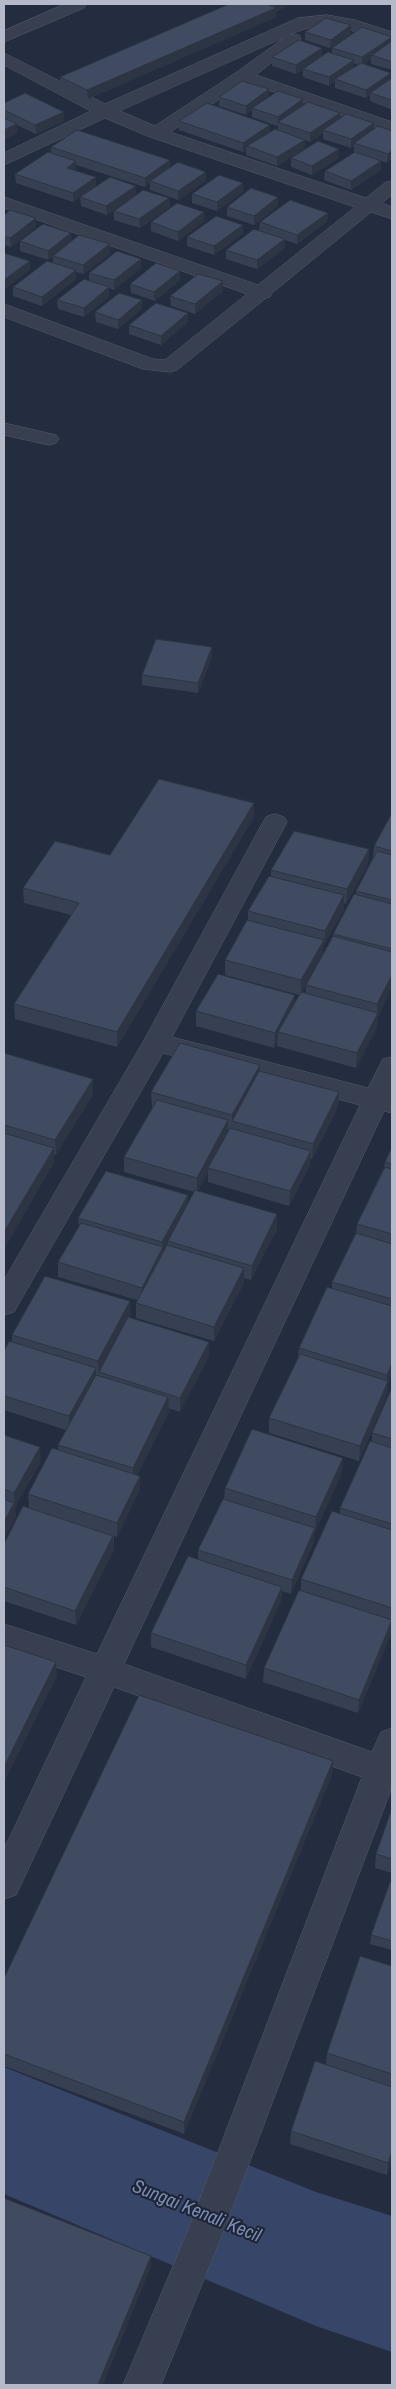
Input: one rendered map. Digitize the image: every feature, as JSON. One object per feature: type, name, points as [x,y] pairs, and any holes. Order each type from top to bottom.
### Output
[{"type":"street","points":[[4,37],[78,4]]},
{"type":"street","points":[[4,160],[105,110],[304,22],[320,19],[342,21],[392,38]]},
{"type":"street","points":[[156,133],[243,76],[320,19]]},
{"type":"street","points":[[4,58],[105,110],[156,133],[392,214]]},
{"type":"street","points":[[243,76],[392,128]]},
{"type":"street","points":[[4,310],[150,365],[170,366],[263,293],[392,186]]},
{"type":"street","points":[[4,202],[263,293]]},
{"type":"street","points":[[4,320],[69,334]]},
{"type":"street","points":[[4,429],[49,439]]},
{"type":"street","points":[[4,1304],[156,1042],[275,822]]},
{"type":"street","points":[[156,1042],[385,1102]]},
{"type":"street","points":[[4,1884],[104,1670],[385,1102],[392,1066]]},
{"type":"street","points":[[4,1637],[389,1761],[228,2170],[204,2236],[142,2385]]},
{"type":"building","points":[[229,4],[267,4],[276,8],[87,90],[60,77]]},
{"type":"building","points":[[326,18],[351,25],[331,40],[305,32]]},
{"type":"building","points":[[362,27],[392,37],[362,57],[332,48]]},
{"type":"building","points":[[299,40],[322,48],[296,65],[272,57]]},
{"type":"building","points":[[392,41],[392,62],[372,55]]},
{"type":"building","points":[[328,52],[354,60],[329,77],[303,69]]},
{"type":"building","points":[[361,63],[391,73],[366,90],[335,79]]},
{"type":"building","points":[[392,78],[392,100],[370,93]]},
{"type":"building","points":[[242,81],[269,89],[246,106],[219,97]]},
{"type":"building","points":[[278,91],[303,99],[278,117],[252,108]]},
{"type":"building","points":[[25,93],[64,112],[35,125],[4,110],[4,103]]},
{"type":"building","points":[[308,102],[340,113],[310,133],[278,122]]},
{"type":"building","points":[[207,103],[270,125],[243,143],[179,121]]},
{"type":"building","points":[[346,114],[374,123],[351,139],[323,130]]},
{"type":"building","points":[[4,118],[17,124],[4,130]]},
{"type":"building","points":[[378,126],[392,131],[392,150],[388,154],[354,143]]},
{"type":"building","points":[[275,129],[305,140],[277,157],[247,146]]},
{"type":"building","points":[[77,130],[170,160],[145,178],[51,147]]},
{"type":"building","points":[[318,141],[339,149],[312,166],[291,158]]},
{"type":"building","points":[[48,152],[76,161],[67,168],[96,177],[73,193],[15,174]]},
{"type":"building","points":[[355,152],[381,161],[351,181],[325,171]]},
{"type":"building","points":[[178,162],[206,172],[178,191],[150,181]]},
{"type":"building","points":[[219,175],[243,183],[217,202],[192,194]]},
{"type":"building","points":[[110,177],[136,186],[106,206],[80,197]]},
{"type":"building","points":[[251,188],[278,197],[254,216],[227,207]]},
{"type":"building","points":[[143,190],[169,198],[139,219],[114,211]]},
{"type":"building","points":[[290,200],[328,213],[297,235],[260,222]]},
{"type":"building","points":[[177,203],[204,212],[178,232],[151,222]]},
{"type":"building","points":[[10,210],[36,218],[10,238],[4,236],[4,216]]},
{"type":"building","points":[[216,216],[243,225],[214,246],[187,237]]},
{"type":"building","points":[[43,224],[71,233],[48,251],[20,241]]},
{"type":"building","points":[[254,229],[285,239],[257,260],[226,250]]},
{"type":"building","points":[[79,235],[110,244],[83,265],[53,256]]},
{"type":"building","points":[[117,251],[141,259],[114,280],[89,273]]},
{"type":"building","points":[[4,253],[30,261],[4,280]]},
{"type":"building","points":[[47,261],[76,270],[42,297],[13,287]]},
{"type":"building","points":[[156,263],[180,271],[154,292],[130,284]]},
{"type":"building","points":[[198,274],[223,281],[195,304],[170,296]]},
{"type":"building","points":[[84,279],[109,287],[84,308],[57,300]]},
{"type":"building","points":[[119,293],[142,300],[118,320],[95,312]]},
{"type":"building","points":[[156,303],[188,313],[161,336],[129,325]]},
{"type":"building","points":[[156,639],[212,647],[198,683],[142,675]]},
{"type":"building","points":[[159,779],[254,803],[117,1032],[14,1004],[79,903],[23,888],[55,841],[110,855]]},
{"type":"building","points":[[392,813],[392,851],[374,846]]},
{"type":"building","points":[[294,831],[369,849],[347,889],[271,870]]},
{"type":"building","points":[[377,851],[392,855],[392,900],[356,891]]},
{"type":"building","points":[[269,876],[344,895],[325,931],[248,911]]},
{"type":"building","points":[[354,894],[392,904],[392,949],[333,934]]},
{"type":"building","points":[[247,920],[324,940],[301,980],[225,960]]},
{"type":"building","points":[[333,936],[392,952],[392,975],[377,1004],[306,985]]},
{"type":"building","points":[[218,974],[295,995],[275,1033],[196,1011]]},
{"type":"building","points":[[301,992],[378,1013],[357,1053],[278,1032]]},
{"type":"building","points":[[180,1043],[260,1065],[232,1115],[151,1092]]},
{"type":"building","points":[[4,1053],[93,1079],[55,1140],[4,1125]]},
{"type":"building","points":[[259,1071],[339,1092],[313,1144],[232,1121]]},
{"type":"building","points":[[157,1100],[228,1120],[197,1178],[124,1157]]},
{"type":"building","points":[[230,1128],[311,1151],[290,1191],[208,1168]]},
{"type":"building","points":[[4,1133],[54,1148],[4,1232]]},
{"type":"building","points":[[392,1147],[392,1164],[385,1162]]},
{"type":"building","points":[[385,1167],[392,1169],[392,1234],[357,1224]]},
{"type":"building","points":[[106,1171],[188,1195],[162,1242],[78,1218]]},
{"type":"building","points":[[195,1190],[277,1214],[252,1266],[168,1241]]},
{"type":"building","points":[[81,1223],[163,1247],[142,1288],[58,1262]]},
{"type":"building","points":[[356,1233],[392,1244],[392,1299],[332,1282]]},
{"type":"building","points":[[167,1245],[244,1268],[214,1327],[136,1303]]},
{"type":"building","points":[[45,1276],[130,1301],[98,1361],[12,1335]]},
{"type":"building","points":[[327,1287],[392,1306],[392,1363],[387,1375],[299,1348]]},
{"type":"building","points":[[128,1317],[209,1342],[180,1398],[99,1372]]},
{"type":"building","points":[[9,1341],[96,1368],[69,1416],[4,1396],[4,1351]]},
{"type":"building","points":[[300,1354],[388,1381],[360,1446],[269,1418]]},
{"type":"building","points":[[96,1375],[168,1397],[133,1468],[58,1445]]},
{"type":"building","points":[[392,1387],[392,1439],[372,1433]]},
{"type":"building","points":[[252,1429],[343,1458],[316,1517],[225,1488]]},
{"type":"building","points":[[4,1435],[40,1447],[14,1493],[4,1489]]},
{"type":"building","points":[[370,1441],[392,1448],[392,1524],[340,1508]]},
{"type":"building","points":[[52,1448],[140,1476],[117,1523],[28,1494]]},
{"type":"building","points":[[4,1499],[14,1503],[4,1522]]},
{"type":"building","points":[[223,1499],[315,1528],[292,1580],[198,1550]]},
{"type":"building","points":[[23,1506],[113,1536],[75,1611],[4,1587],[4,1544]]},
{"type":"building","points":[[332,1511],[392,1530],[392,1608],[301,1579]]},
{"type":"building","points":[[188,1556],[282,1587],[246,1665],[151,1633]]},
{"type":"building","points":[[299,1590],[392,1620],[359,1700],[264,1668]]},
{"type":"building","points":[[4,1645],[56,1662],[4,1767]]},
{"type":"building","points":[[139,1695],[333,1761],[184,2122],[4,2054],[4,1978]]},
{"type":"building","points":[[392,1808],[392,1859],[376,1854]]},
{"type":"building","points":[[390,1882],[392,1883],[392,1941],[371,1935]]},
{"type":"building","points":[[360,1956],[392,1966],[392,2074],[327,2053]]},
{"type":"building","points":[[315,2061],[392,2087],[392,2151],[388,2163],[291,2131]]},
{"type":"building","points":[[4,2198],[151,2256],[98,2385],[4,2385]]},
{"type":"waterway","name":"Sungai Kenali Kecil","points":[[4,2130],[316,2259],[392,2284]]}]
